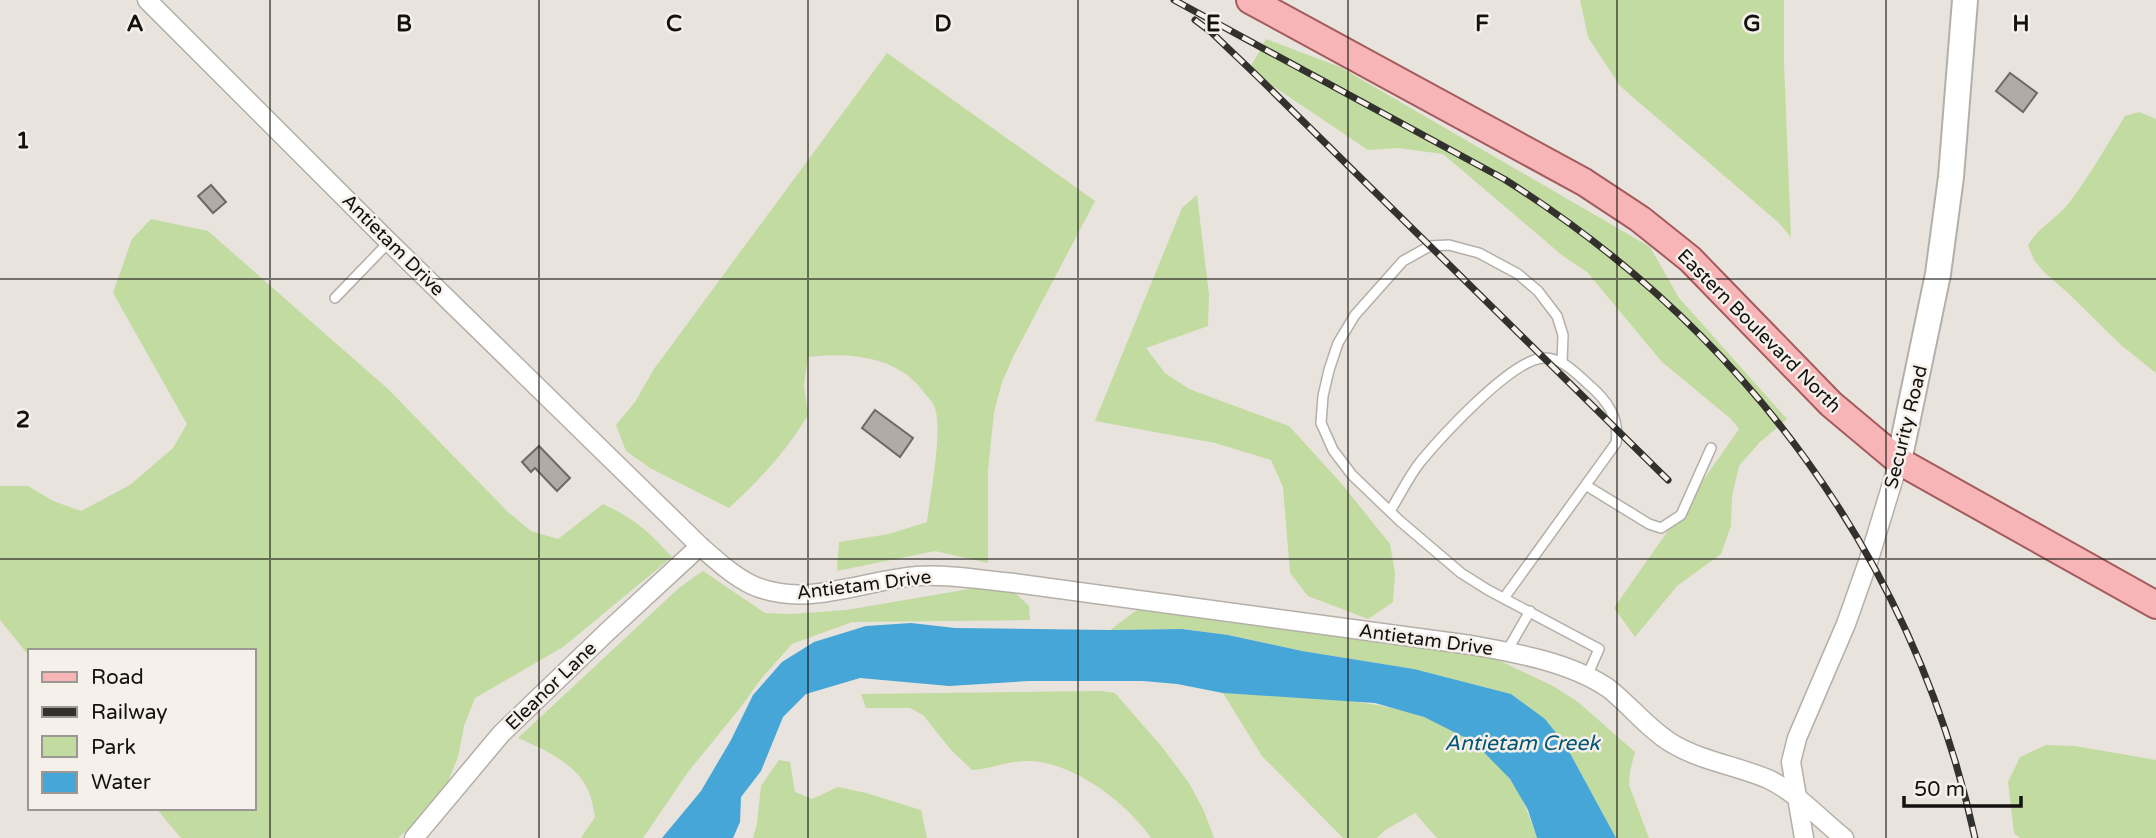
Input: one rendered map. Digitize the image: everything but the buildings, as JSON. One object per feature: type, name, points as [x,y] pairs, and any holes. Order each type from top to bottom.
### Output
[{"type":"main road","name":"Eastern Boulevard North","points":[[1250,0],[1584,182],[1640,219],[1690,259],[1831,404],[1899,461],[2156,605]]},
{"type":"street","name":"Antietam Drive","points":[[147,0],[700,547],[743,580],[775,593],[795,595],[819,593],[892,578],[944,576],[1014,583],[1507,652],[1587,676],[1626,703],[1670,743],[1770,780],[1796,797],[1844,838]]},
{"type":"street","name":"Security Road","points":[[1804,838],[1791,762],[1797,737],[1846,624],[1899,461],[1938,274],[1951,177],[1965,0]]},
{"type":"street","name":"Eleanor Lane","points":[[414,838],[501,734],[700,547]]},
{"type":"lane","points":[[335,298],[389,242]]},
{"type":"lane","points":[[1562,363],[1563,335],[1557,316],[1538,291],[1518,274],[1479,253],[1449,245],[1430,246],[1403,261],[1355,315],[1338,343],[1323,396],[1321,423],[1333,450],[1352,475],[1461,573],[1599,649],[1587,676]]},
{"type":"lane","points":[[1390,511],[1420,463],[1504,378],[1527,362],[1544,358],[1562,363],[1595,390],[1616,419],[1616,443],[1504,598]]},
{"type":"lane","points":[[1587,485],[1649,524],[1661,528],[1681,515],[1711,448]]},
{"type":"lane","points":[[1507,652],[1530,611]]},
{"type":"green space","points":[[1580,0],[1784,0],[1791,237],[1779,223],[1620,86],[1588,37]]},
{"type":"green space","points":[[1266,39],[1340,67],[1650,247],[1679,298],[1787,419],[1759,443],[1739,466],[1732,496],[1731,526],[1721,554],[1677,586],[1635,637],[1614,608],[1739,429],[1731,419],[1662,362],[1587,272],[1563,256],[1443,154],[1398,148],[1368,150],[1249,70]]},
{"type":"green space","points":[[887,53],[1095,201],[1002,382],[994,412],[988,471],[988,563],[935,551],[837,571],[839,542],[889,534],[927,522],[937,447],[937,418],[931,401],[915,382],[902,372],[873,360],[857,357],[808,357],[804,385],[808,415],[772,464],[729,508],[650,468],[626,451],[616,425],[635,402],[654,369]]},
{"type":"green space","points":[[2139,112],[2156,119],[2156,373],[2121,345],[2044,272],[2034,260],[2028,245],[2069,203],[2125,116]]},
{"type":"green space","points":[[1197,195],[1209,295],[1208,326],[1146,348],[1165,373],[1189,389],[1289,426],[1341,483],[1390,544],[1395,573],[1393,602],[1368,619],[1308,596],[1290,573],[1283,487],[1271,460],[1215,443],[1095,421],[1182,208]]},
{"type":"green space","points":[[151,219],[208,231],[388,389],[508,512],[531,531],[558,539],[603,504],[640,526],[672,557],[563,647],[475,698],[464,726],[458,757],[447,784],[429,811],[398,838],[181,838],[158,810],[256,810],[256,649],[28,649],[28,655],[0,620],[0,486],[28,486],[53,501],[81,511],[130,485],[173,448],[187,424],[113,293],[132,239]]},
{"type":"green space","points":[[703,571],[765,613],[790,614],[846,610],[1005,583],[1029,606],[1030,620],[852,622],[792,644],[688,772],[643,838],[581,838],[595,817],[583,780],[558,758],[518,738],[680,587]]},
{"type":"green space","points":[[1137,610],[1490,656],[1553,686],[1578,702],[1635,752],[1629,785],[1649,838],[1616,838],[1565,744],[1545,719],[1511,694],[1414,669],[1302,651],[1228,635],[1182,629],[1110,630]]},
{"type":"green space","points":[[1115,693],[1162,747],[1189,783],[1214,838],[1151,838],[1128,811],[1098,787],[1065,769],[1047,763],[1022,761],[972,770],[951,750],[923,715],[910,708],[866,708],[861,694]]},
{"type":"green space","points":[[1223,693],[1379,705],[1417,715],[1452,729],[1483,751],[1510,780],[1529,815],[1537,838],[1437,838],[1415,813],[1385,830],[1377,838],[1343,838],[1262,756]]},
{"type":"green space","points":[[2046,745],[2075,746],[2156,760],[2156,838],[2020,838],[2014,833],[2008,782],[2020,757]]},
{"type":"green space","points":[[779,760],[790,762],[795,792],[812,799],[838,787],[921,810],[927,838],[753,838],[761,786]]},
{"type":"water","name":"Antietam Creek","points":[[911,623],[955,628],[1182,629],[1414,669],[1511,694],[1545,719],[1565,744],[1616,838],[1537,838],[1528,810],[1510,779],[1474,742],[1424,717],[1375,703],[1223,693],[1143,681],[1029,681],[949,686],[860,678],[806,694],[783,717],[761,771],[741,797],[740,822],[733,838],[662,838],[701,791],[753,695],[782,662],[814,642],[866,626]]},
{"type":"railway","points":[[1174,0],[1504,179],[1591,239],[1670,306],[1742,380],[1807,461],[1862,547],[1909,639],[1947,736],[1975,838]]},
{"type":"railway","points":[[1195,20],[1254,73],[1668,480]]}]
